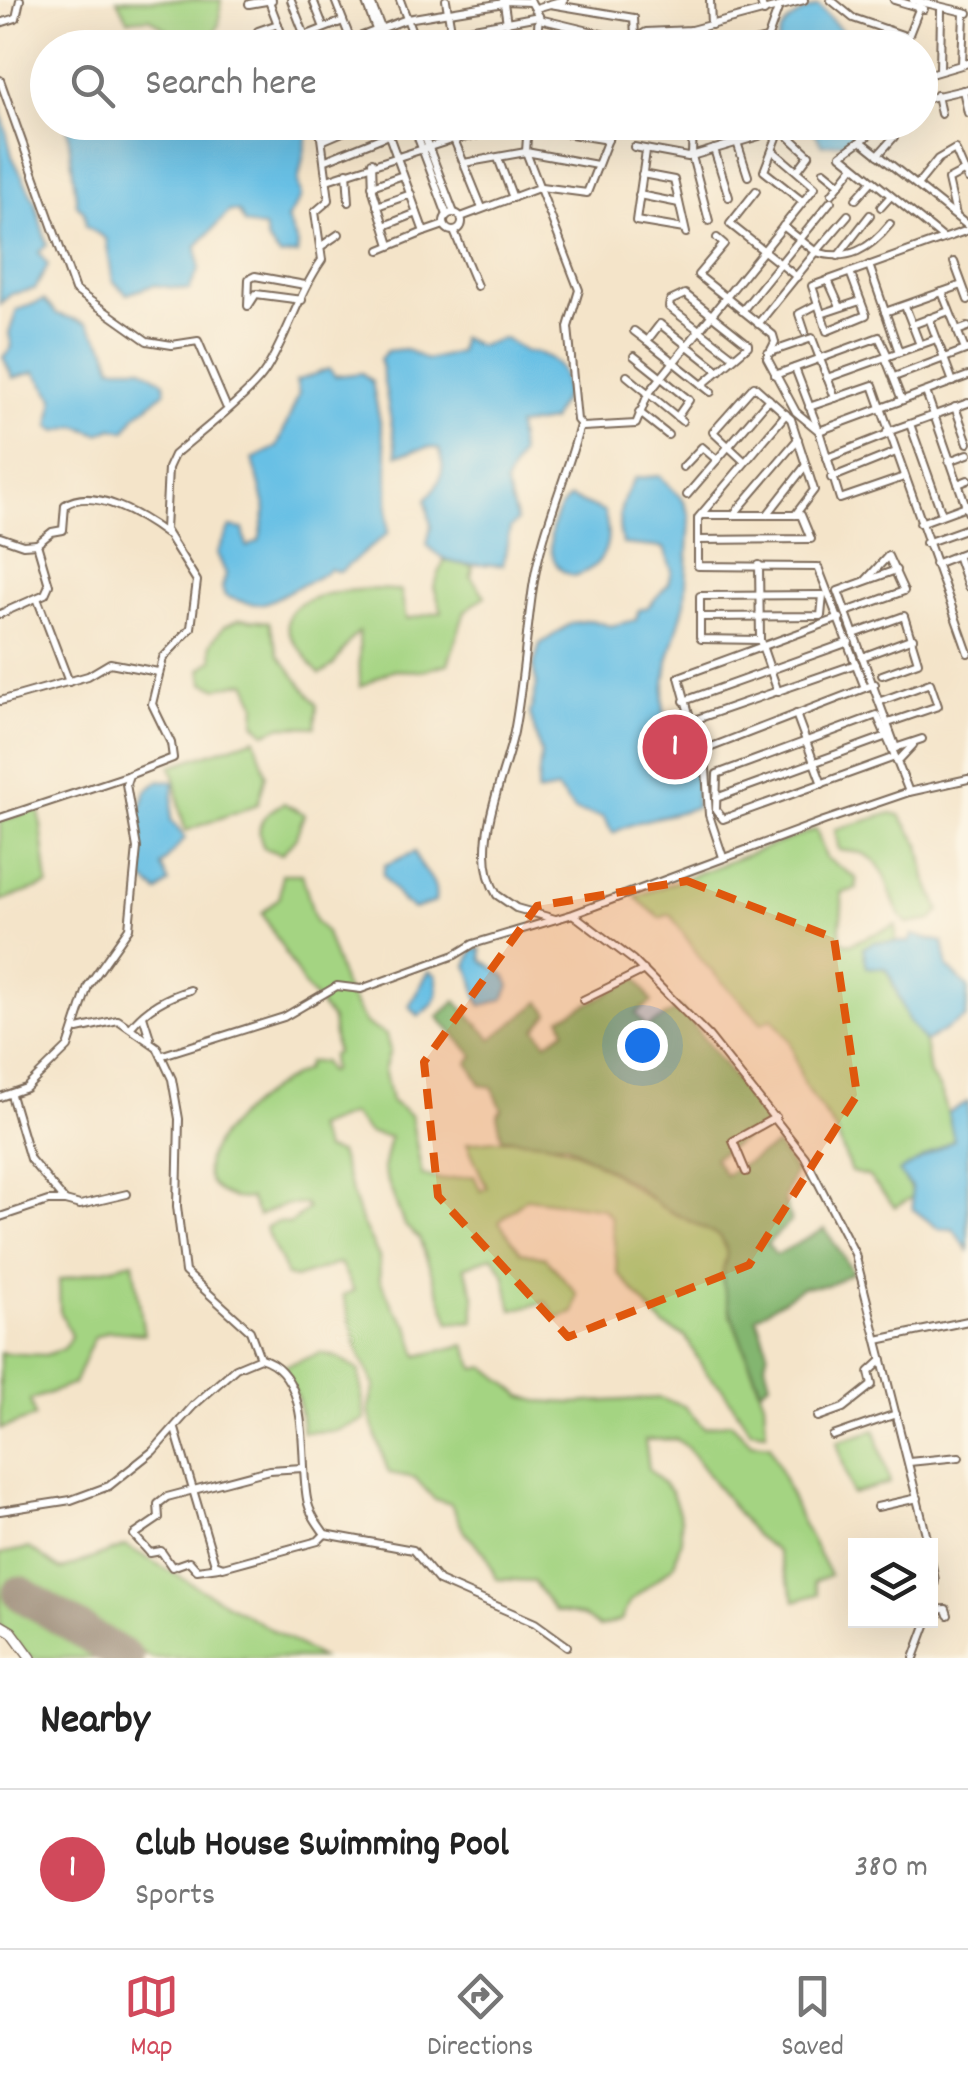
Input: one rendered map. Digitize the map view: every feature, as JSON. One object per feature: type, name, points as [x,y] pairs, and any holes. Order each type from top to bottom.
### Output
[{"type":"street","points":[[0,24],[16,18],[20,0]]},
{"type":"street","points":[[249,4],[271,0],[280,30]]},
{"type":"street","points":[[292,0],[303,30]]},
{"type":"street","points":[[314,0],[324,28]]},
{"type":"street","points":[[335,0],[347,30]]},
{"type":"street","points":[[368,0],[379,29],[407,19],[503,2],[597,30]]},
{"type":"street","points":[[400,0],[411,30]]},
{"type":"street","points":[[446,0],[451,30]]},
{"type":"street","points":[[468,30],[507,23],[564,0]]},
{"type":"street","points":[[710,0],[711,25]]},
{"type":"street","points":[[760,0],[764,12]]},
{"type":"street","points":[[654,30],[692,30],[804,0]]},
{"type":"street","points":[[831,0],[853,18],[888,30]]},
{"type":"street","points":[[894,0],[966,13],[965,63],[940,70],[938,9]]},
{"type":"street","points":[[503,2],[507,23]]},
{"type":"street","points":[[550,4],[634,18],[633,30]]},
{"type":"street","points":[[910,30],[918,4]]},
{"type":"street","points":[[771,30],[778,8]]},
{"type":"street","points":[[319,30],[343,21]]},
{"type":"street","points":[[261,30],[278,24]]},
{"type":"street","points":[[0,80],[75,290],[147,341],[172,345],[198,341],[226,406]]},
{"type":"street","points":[[938,95],[966,90],[968,113]]},
{"type":"street","points":[[938,100],[941,114]]},
{"type":"street","points":[[167,534],[170,463],[266,370],[302,300],[305,285],[322,260],[315,212],[328,203],[324,140]]},
{"type":"street","points":[[326,160],[376,140]]},
{"type":"street","points":[[390,140],[424,232]]},
{"type":"street","points":[[423,140],[477,286]]},
{"type":"street","points":[[327,180],[372,162],[450,140]]},
{"type":"street","points":[[454,140],[482,208]]},
{"type":"street","points":[[527,140],[526,152],[579,290],[568,327],[580,425],[548,516],[522,650],[512,738],[489,815],[488,860],[497,895],[516,908],[555,919]]},
{"type":"street","points":[[380,250],[444,224],[454,215],[540,187],[586,194],[608,140]]},
{"type":"street","points":[[692,140],[692,156],[709,221]]},
{"type":"street","points":[[634,147],[692,156],[744,140]]},
{"type":"street","points":[[776,140],[765,173],[802,202]]},
{"type":"street","points":[[795,140],[809,155],[796,171]]},
{"type":"street","points":[[878,154],[891,140]]},
{"type":"street","points":[[850,272],[864,319],[828,331],[811,287],[828,280],[942,237],[968,228],[861,141],[841,154],[942,237]]},
{"type":"street","points":[[734,175],[747,174],[737,142]]},
{"type":"street","points":[[714,150],[729,197]]},
{"type":"street","points":[[917,185],[938,159],[955,150],[967,175],[948,180],[956,216]]},
{"type":"street","points":[[642,174],[674,180],[685,231],[636,220],[642,174],[646,151]]},
{"type":"street","points":[[580,425],[632,426],[638,422],[638,412],[648,394],[815,188],[772,151]]},
{"type":"street","points":[[464,164],[526,152],[597,165]]},
{"type":"street","points":[[498,158],[513,198]]},
{"type":"street","points":[[372,162],[372,186],[390,246]]},
{"type":"street","points":[[742,311],[854,166]]},
{"type":"street","points":[[824,171],[840,184]]},
{"type":"street","points":[[347,172],[350,202]]},
{"type":"street","points":[[372,186],[404,175]]},
{"type":"street","points":[[856,200],[871,182]]},
{"type":"street","points":[[756,191],[730,224],[797,277]]},
{"type":"street","points":[[377,206],[411,194]]},
{"type":"street","points":[[639,195],[680,203]]},
{"type":"street","points":[[882,207],[890,197]]},
{"type":"street","points":[[384,226],[417,213]]},
{"type":"street","points":[[838,256],[870,214]]},
{"type":"street","points":[[758,324],[848,216]]},
{"type":"street","points":[[444,224],[456,230]]},
{"type":"street","points":[[783,226],[816,252],[838,256],[871,247],[890,224]]},
{"type":"street","points":[[320,246],[339,234]]},
{"type":"street","points":[[716,238],[724,244],[698,275],[775,340],[767,354]]},
{"type":"street","points":[[954,262],[968,300]]},
{"type":"street","points":[[869,265],[899,352]]},
{"type":"street","points":[[302,300],[256,294],[248,306],[250,279],[255,276],[305,285]]},
{"type":"street","points":[[828,280],[840,307]]},
{"type":"street","points":[[885,312],[962,285]]},
{"type":"street","points":[[894,378],[967,350],[942,292]]},
{"type":"street","points":[[702,385],[719,371],[748,344],[683,294],[668,303],[734,357]]},
{"type":"street","points":[[821,314],[860,301]]},
{"type":"street","points":[[805,332],[799,314],[818,304]]},
{"type":"street","points":[[905,306],[920,345]]},
{"type":"street","points":[[912,324],[949,311]]},
{"type":"street","points":[[929,318],[953,382]]},
{"type":"street","points":[[647,341],[660,324],[719,371]]},
{"type":"street","points":[[957,331],[968,327]]},
{"type":"street","points":[[634,331],[711,392]]},
{"type":"street","points":[[775,375],[878,337],[902,400]]},
{"type":"street","points":[[767,354],[812,338],[835,398]]},
{"type":"street","points":[[827,378],[936,338]]},
{"type":"street","points":[[767,354],[796,412],[819,431]]},
{"type":"street","points":[[627,376],[679,419],[690,402],[634,356]]},
{"type":"street","points":[[795,368],[842,500],[904,477]]},
{"type":"street","points":[[819,431],[968,376]]},
{"type":"street","points":[[810,407],[873,384],[926,544],[964,630],[968,652]]},
{"type":"street","points":[[745,462],[713,432],[754,386],[786,414],[798,439],[814,490],[795,515]]},
{"type":"street","points":[[920,522],[967,509],[926,392]]},
{"type":"street","points":[[687,495],[769,399]]},
{"type":"street","points":[[826,458],[968,403]]},
{"type":"street","points":[[955,407],[968,442]]},
{"type":"street","points":[[638,412],[668,435]]},
{"type":"street","points":[[786,414],[700,515],[698,566],[818,567],[843,615]]},
{"type":"street","points":[[910,424],[942,514]]},
{"type":"street","points":[[734,514],[798,439]]},
{"type":"street","points":[[683,467],[702,447],[717,460]]},
{"type":"street","points":[[831,478],[896,452]]},
{"type":"street","points":[[950,461],[968,454]]},
{"type":"street","points":[[767,514],[806,465]]},
{"type":"street","points":[[958,484],[968,480]]},
{"type":"street","points":[[0,537],[23,545],[38,544],[52,532],[63,530],[64,506],[84,498],[141,516],[167,534],[197,581],[191,628],[166,652],[152,709],[174,755],[167,762],[0,818]]},
{"type":"street","points":[[698,540],[811,539],[801,515],[700,515]]},
{"type":"street","points":[[926,544],[968,528]]},
{"type":"street","points":[[0,614],[37,598],[49,585],[38,544]]},
{"type":"street","points":[[935,564],[968,551]]},
{"type":"street","points":[[956,555],[968,586]]},
{"type":"street","points":[[865,581],[888,556],[904,591],[679,677],[694,722],[913,638]]},
{"type":"street","points":[[759,566],[761,643],[778,692]]},
{"type":"street","points":[[865,688],[838,591],[896,570]]},
{"type":"street","points":[[700,616],[824,613],[819,592],[702,594],[700,616],[703,640],[761,643]]},
{"type":"street","points":[[37,598],[70,682]]},
{"type":"street","points":[[684,701],[904,616],[918,662],[882,675]]},
{"type":"street","points":[[859,660],[875,684],[895,754]]},
{"type":"street","points":[[0,701],[70,682],[110,662],[158,672]]},
{"type":"street","points":[[881,701],[930,683],[938,706],[888,723]]},
{"type":"street","points":[[723,857],[709,815],[706,754],[719,742],[875,684]]},
{"type":"street","points":[[796,714],[822,784]]},
{"type":"street","points":[[895,754],[920,739],[895,754],[822,784],[724,819],[716,810],[717,774],[877,715],[895,754],[909,792]]},
{"type":"street","points":[[716,798],[887,736]]},
{"type":"street","points":[[0,1098],[43,1074],[68,1048],[88,986],[126,935],[134,910],[137,848],[126,788],[129,775]]},
{"type":"street","points":[[162,1055],[284,1017],[337,986],[361,989],[474,944],[573,914],[909,792],[968,779]]},
{"type":"street","points":[[573,914],[644,970],[708,1036],[776,1117],[848,1234],[926,1538]]},
{"type":"street","points":[[583,1000],[644,970]]},
{"type":"street","points":[[131,1027],[175,992],[190,990]]},
{"type":"street","points":[[143,1016],[150,1039],[162,1055],[179,1119],[176,1206],[185,1272],[250,1331],[260,1358],[279,1367],[297,1399],[309,1506],[325,1534],[412,1550],[429,1564],[440,1581],[535,1622],[567,1646]]},
{"type":"street","points":[[77,1029],[118,1020],[150,1039]]},
{"type":"street","points":[[10,1095],[30,1158],[65,1201]]},
{"type":"street","points":[[746,1172],[732,1142],[776,1117]]},
{"type":"street","points":[[0,1216],[48,1201],[80,1204],[127,1194]]},
{"type":"street","points":[[878,1340],[968,1321]]},
{"type":"street","points":[[0,1511],[90,1495],[109,1486],[175,1429],[188,1410],[236,1368],[260,1358]]},
{"type":"street","points":[[818,1418],[843,1408],[872,1385],[868,1372],[882,1360]]},
{"type":"street","points":[[833,1436],[896,1414]]},
{"type":"street","points":[[175,1429],[219,1566]]},
{"type":"street","points":[[908,1462],[960,1457]]},
{"type":"street","points":[[303,1468],[269,1470],[161,1499],[159,1518],[134,1535],[150,1553],[161,1551],[172,1567],[189,1561],[197,1570],[318,1541],[325,1534]]},
{"type":"street","points":[[877,1507],[918,1498]]},
{"type":"street","points":[[938,1609],[946,1609],[948,1614]]},
{"type":"street","points":[[0,1626],[12,1632],[30,1658]]},
{"type":"street","points":[[914,1658],[925,1628]]},
{"type":"highlighted area","points":[[687,881],[834,938],[857,1095],[749,1265],[568,1337],[438,1196],[424,1062],[537,906]]},
{"type":"green space","points":[[117,0],[221,0],[216,30],[166,30],[150,18],[128,20]]},
{"type":"green space","points":[[444,560],[473,567],[471,577],[485,596],[465,611],[448,664],[421,671],[392,670],[360,687],[359,632],[320,674],[288,631],[289,615],[300,604],[341,592],[401,591],[406,619],[442,612],[434,587]]},
{"type":"green space","points":[[240,619],[269,622],[279,655],[317,705],[315,727],[282,726],[265,733],[255,723],[256,704],[246,682],[217,688],[204,683],[201,669],[213,660],[211,644],[224,626]]},
{"type":"green space","points":[[255,738],[266,774],[258,804],[186,831],[171,766]]},
{"type":"green space","points":[[284,803],[304,814],[296,837],[282,854],[264,848],[260,827],[270,811]]},
{"type":"green space","points":[[39,808],[48,885],[0,901],[0,821]]},
{"type":"green space","points":[[891,813],[900,815],[920,845],[926,878],[940,911],[932,920],[908,924],[896,907],[880,867],[861,853],[839,850],[835,830]]},
{"type":"green space","points":[[816,829],[826,858],[856,878],[857,889],[841,893],[843,942],[850,944],[896,925],[896,941],[863,948],[874,968],[886,968],[908,1020],[925,1042],[930,1075],[941,1091],[954,1135],[954,1140],[900,1172],[915,1196],[895,1207],[868,1176],[851,1172],[835,1129],[803,1083],[790,1041],[772,1018],[762,1023],[703,962],[670,914],[660,918],[635,897]]},
{"type":"green space","points":[[282,874],[302,874],[315,920],[326,933],[345,988],[366,1024],[386,1035],[390,1051],[384,1069],[391,1101],[411,1116],[422,1175],[443,1180],[474,1176],[481,1191],[487,1188],[467,1143],[551,1143],[591,1160],[666,1210],[721,1237],[729,1259],[722,1279],[731,1315],[764,1401],[766,1432],[750,1430],[722,1388],[706,1373],[685,1336],[664,1326],[618,1273],[611,1217],[602,1208],[526,1198],[499,1222],[521,1252],[545,1257],[577,1294],[574,1313],[557,1318],[546,1302],[512,1310],[504,1273],[493,1256],[464,1267],[474,1294],[474,1321],[450,1323],[419,1238],[404,1225],[383,1169],[390,1137],[369,1133],[351,1114],[315,1128],[325,1150],[339,1153],[361,1221],[379,1257],[380,1280],[394,1308],[409,1326],[418,1356],[465,1345],[475,1369],[486,1367],[522,1396],[537,1401],[659,1398],[684,1406],[704,1428],[730,1422],[751,1443],[770,1445],[799,1516],[830,1575],[814,1582],[818,1594],[795,1601],[777,1552],[755,1535],[686,1446],[676,1439],[645,1440],[649,1469],[672,1493],[681,1519],[681,1539],[674,1565],[630,1601],[621,1620],[599,1627],[583,1616],[555,1611],[533,1581],[496,1579],[485,1553],[464,1532],[451,1504],[434,1499],[415,1478],[389,1473],[369,1410],[375,1386],[360,1356],[343,1295],[354,1291],[340,1263],[295,1278],[286,1276],[266,1227],[278,1222],[290,1224],[308,1209],[305,1204],[284,1205],[258,1216],[250,1198],[222,1193],[214,1187],[207,1172],[210,1155],[220,1137],[254,1103],[305,1070],[308,1062],[323,1062],[328,1072],[332,1070],[331,1056],[336,1053],[332,1020],[304,985],[262,913],[280,897]]},
{"type":"green space","points":[[637,978],[652,1002],[636,1013],[646,1027],[680,1008],[769,1123],[714,1158],[725,1175],[777,1145],[795,1171],[784,1200],[791,1221],[767,1244],[776,1255],[825,1229],[853,1272],[829,1285],[803,1287],[756,1317],[768,1350],[765,1363],[770,1382],[761,1390],[726,1296],[722,1275],[726,1251],[721,1237],[660,1206],[636,1186],[566,1144],[502,1138],[497,1115],[502,1109],[492,1087],[481,1085],[468,1063],[474,1056],[438,1017],[456,1001],[492,1039],[540,1002],[549,1013],[536,1029],[547,1043],[565,1030],[561,1018]]},
{"type":"green space","points":[[133,1262],[144,1334],[109,1331],[94,1337],[74,1384],[30,1400],[35,1417],[0,1429],[0,1353],[45,1355],[64,1349],[71,1336],[60,1311],[59,1280]]},
{"type":"green space","points":[[321,1353],[339,1358],[359,1371],[365,1420],[336,1431],[303,1432],[298,1398],[282,1367]]},
{"type":"green space","points":[[875,1430],[890,1483],[852,1494],[837,1442]]},
{"type":"green space","points":[[126,1546],[321,1658],[152,1658],[136,1649],[132,1654],[51,1605],[51,1596],[27,1582],[13,1606],[36,1620],[44,1616],[112,1658],[30,1658],[0,1625],[0,1554],[29,1548],[61,1570]]},
{"type":"water","points":[[818,6],[841,30],[782,30],[796,16]]},
{"type":"water","points":[[0,105],[12,156],[35,202],[47,245],[39,252],[48,265],[35,289],[11,294],[0,304]]},
{"type":"water","points":[[69,140],[307,140],[298,182],[301,197],[287,219],[298,245],[297,254],[280,256],[268,242],[264,228],[245,224],[239,212],[230,211],[197,246],[199,269],[189,290],[154,285],[127,294],[113,281],[106,239],[86,226],[84,211],[77,205]]},
{"type":"water","points":[[819,140],[847,140],[844,142],[822,145]]},
{"type":"water","points":[[44,300],[57,314],[87,323],[107,349],[112,367],[141,367],[164,382],[165,392],[136,415],[125,431],[112,428],[99,434],[77,426],[58,431],[50,427],[54,398],[35,372],[13,378],[3,357],[12,347],[9,333],[17,310]]},
{"type":"water","points":[[461,337],[479,346],[505,338],[525,352],[548,357],[559,368],[565,383],[564,395],[551,421],[517,426],[520,454],[505,484],[517,521],[510,528],[503,565],[453,562],[427,545],[431,526],[426,499],[441,476],[439,449],[429,447],[397,455],[380,359],[387,351],[405,349],[427,360],[459,352]]},
{"type":"water","points":[[329,369],[335,376],[362,373],[372,382],[388,462],[388,533],[340,572],[329,569],[266,602],[253,604],[225,596],[222,588],[226,574],[217,553],[230,527],[243,529],[247,547],[259,541],[266,510],[253,459],[277,447],[299,394],[296,381]]},
{"type":"water","points":[[660,476],[683,500],[690,516],[685,603],[668,661],[663,701],[667,739],[673,737],[680,755],[674,759],[696,752],[696,807],[613,833],[603,817],[575,811],[557,789],[537,793],[541,754],[530,714],[537,685],[533,668],[540,644],[572,623],[591,620],[610,626],[636,620],[639,610],[648,607],[669,583],[672,571],[664,548],[623,544],[619,526],[623,502],[635,478]]},
{"type":"water","points":[[570,498],[604,512],[608,533],[600,559],[574,576],[556,563],[551,540],[556,516]]},
{"type":"water","points":[[160,780],[174,782],[171,820],[185,838],[161,866],[169,883],[158,892],[144,880],[139,814],[146,791]]},
{"type":"water","points":[[415,852],[434,886],[435,902],[414,909],[403,902],[383,875],[385,865]]},
{"type":"water","points":[[913,935],[943,942],[948,968],[968,987],[966,1017],[925,1042],[908,1020],[889,973],[885,968],[867,967],[863,948],[874,942],[909,942]]},
{"type":"water","points":[[481,949],[482,960],[506,976],[510,986],[504,999],[482,1006],[467,966],[473,950]]},
{"type":"water","points":[[429,971],[436,975],[437,994],[419,1016],[409,1006]]},
{"type":"water","points":[[968,1102],[968,1250],[953,1229],[939,1229],[913,1209],[911,1187],[899,1172],[954,1140],[948,1113]]},
{"type":"runway","points":[[20,1593],[126,1658]]},
{"type":"place","name":"Club House Swimming Pool","points":[[675,747]]}]
